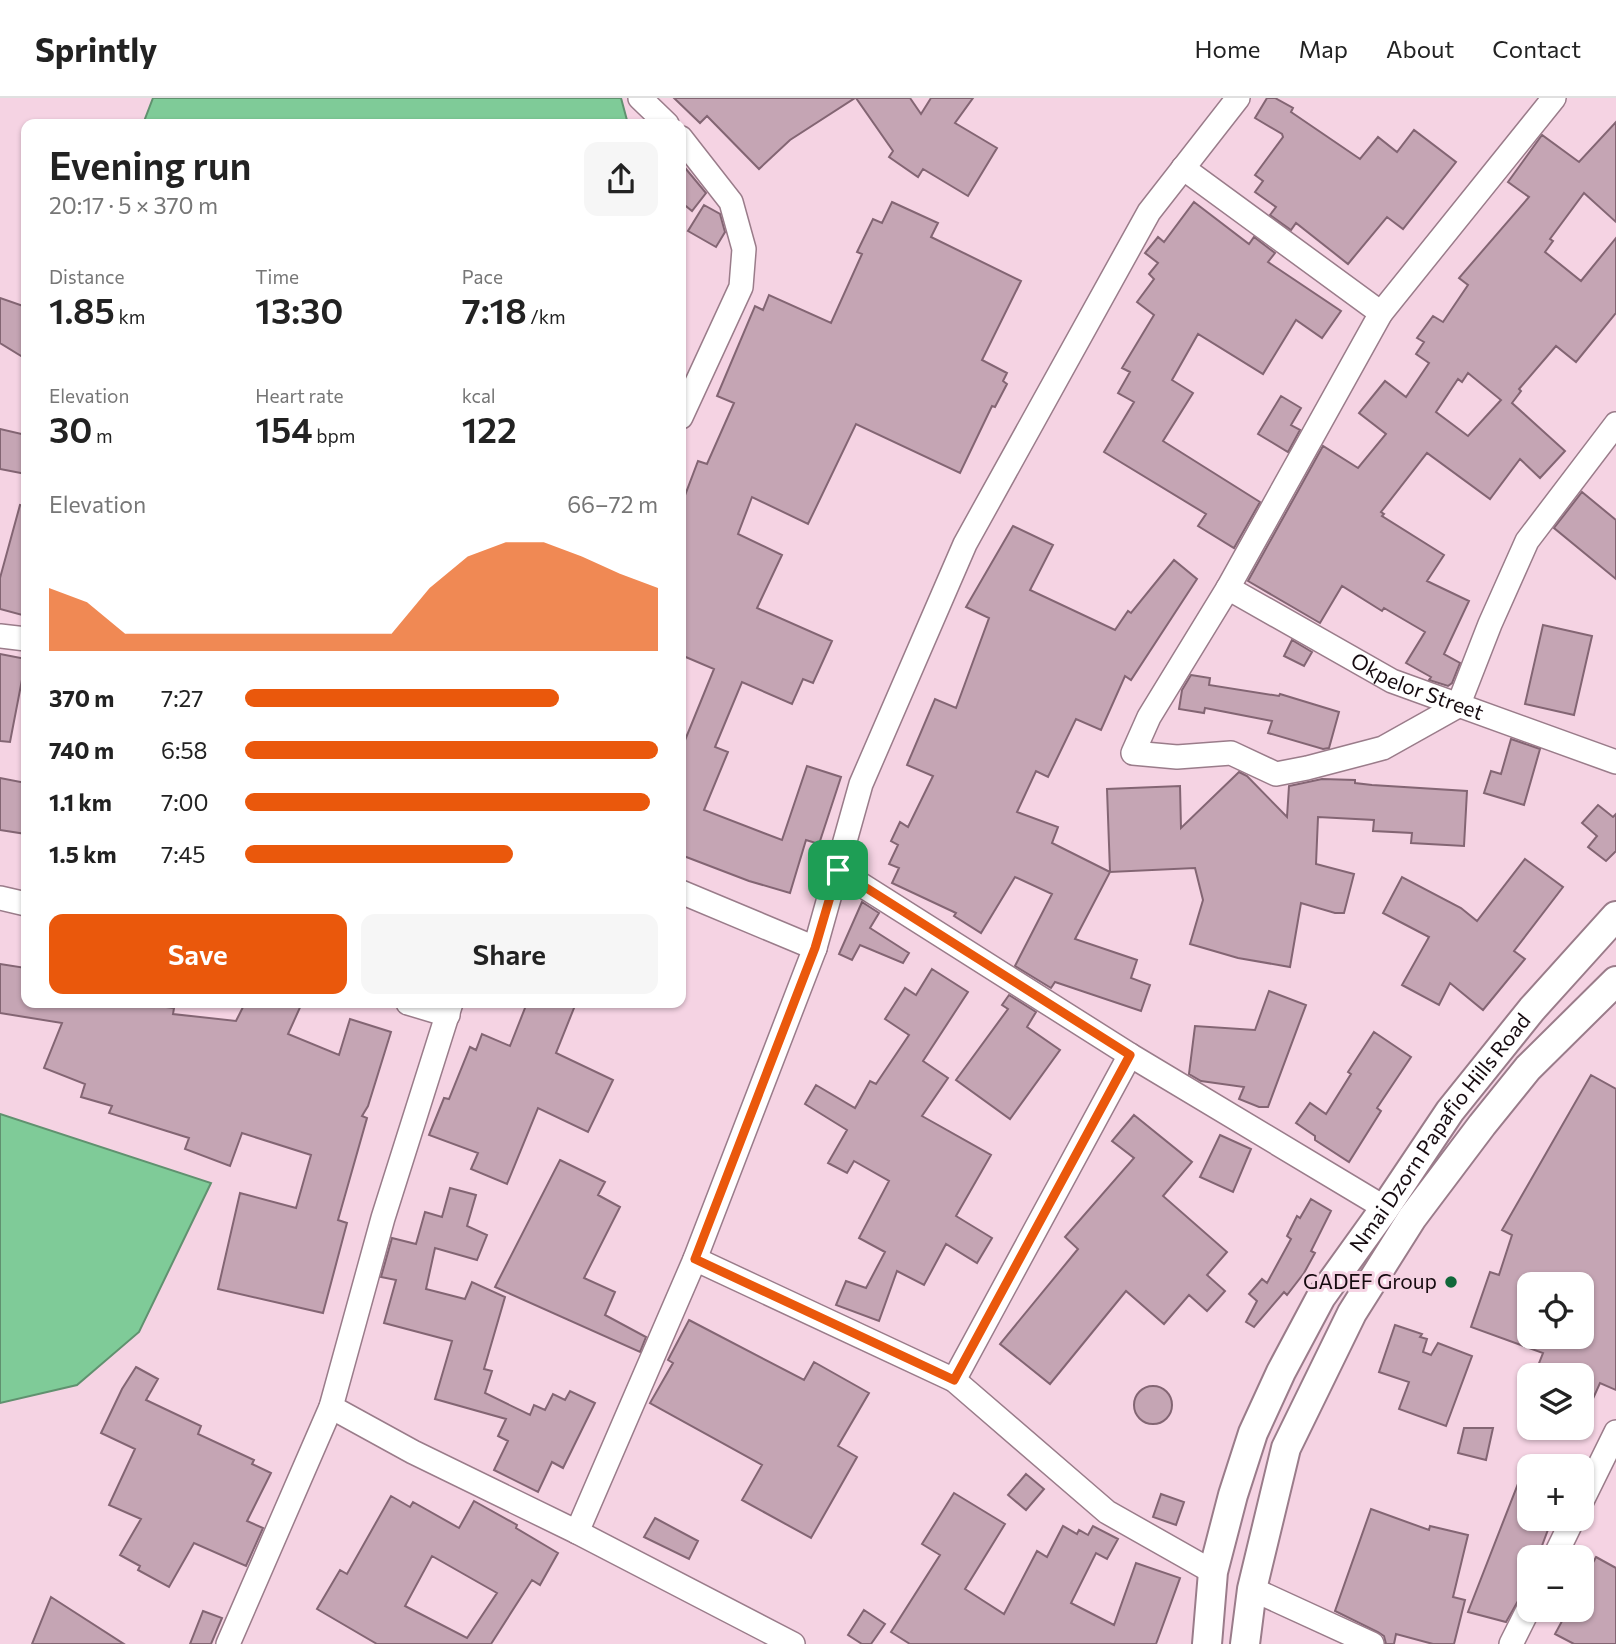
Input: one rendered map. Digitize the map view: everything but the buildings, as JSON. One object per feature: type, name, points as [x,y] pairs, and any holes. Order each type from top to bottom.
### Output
[{"type":"street","points":[[640,98],[662,119]]},
{"type":"street","points":[[577,1532],[695,1259],[815,948],[861,784],[965,544],[1149,212],[1238,98]]},
{"type":"street","points":[[1553,98],[1381,313],[1228,588],[1149,717],[1133,753],[1177,757],[1231,753],[1276,774],[1383,748],[1458,706],[1490,624],[1527,541],[1616,424]]},
{"type":"street","points":[[686,144],[731,202],[744,249],[741,287],[686,406]]},
{"type":"street","points":[[1183,168],[1381,313]]},
{"type":"street","name":"Okpelor Street","points":[[1228,588],[1392,681],[1616,762]]},
{"type":"street","points":[[0,636],[21,638]]},
{"type":"street","points":[[838,870],[1130,1055],[1385,1208]]},
{"type":"street","points":[[686,894],[815,948]]},
{"type":"street","points":[[0,898],[21,903]]},
{"type":"street","name":"Nmai Dzorn Papafio Hills Road","points":[[1207,1644],[1213,1572],[1253,1433],[1281,1372],[1321,1297],[1450,1111],[1532,1009],[1616,916]]},
{"type":"street","name":"Nmai Dzorn Papafio Hills Road","points":[[1245,1644],[1252,1589],[1286,1448],[1352,1313],[1412,1218],[1482,1125],[1528,1068],[1616,981]]},
{"type":"street","points":[[228,1644],[331,1407],[383,1218],[449,1009]]},
{"type":"street","points":[[954,1380],[1130,1055]]},
{"type":"street","points":[[695,1259],[954,1380],[1107,1512],[1213,1572]]},
{"type":"street","points":[[331,1407],[793,1644]]},
{"type":"street","points":[[1594,1477],[1616,1432]]},
{"type":"street","points":[[1252,1589],[1372,1644]]},
{"type":"street","points":[[1511,1644],[1522,1622]]},
{"type":"shaded area","points":[[153,98],[621,98],[627,119],[145,119]]},
{"type":"shaded area","points":[[0,1114],[211,1183],[139,1332],[77,1385],[0,1403]]},
{"type":"place","name":"GADEF Group","points":[[1451,1282]]},
{"type":"route","points":[[838,870],[1130,1055],[954,1380],[695,1259],[815,948],[838,870]]}]
